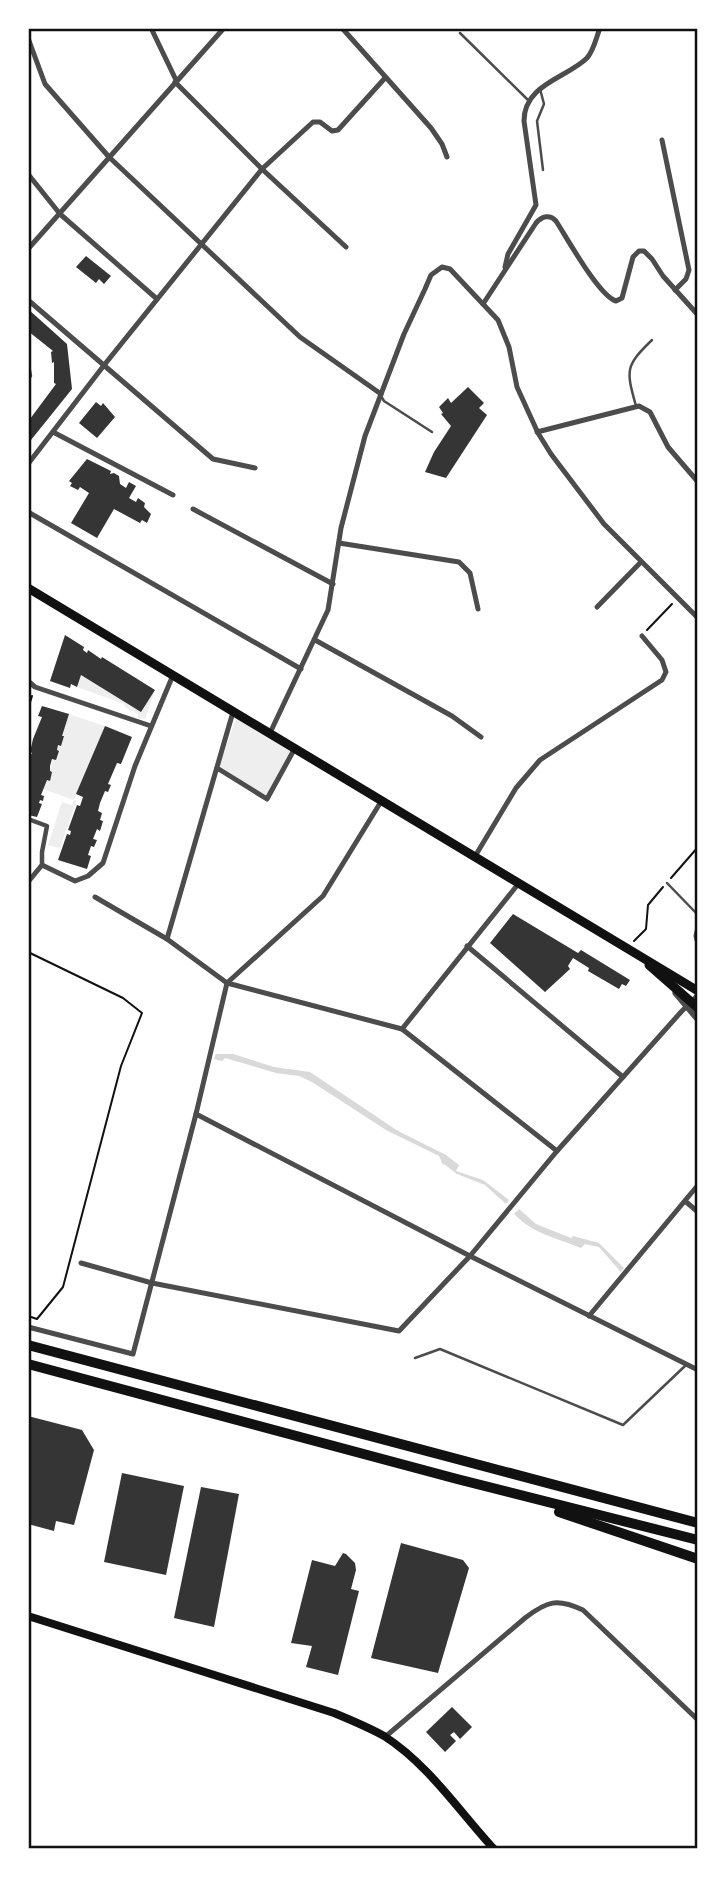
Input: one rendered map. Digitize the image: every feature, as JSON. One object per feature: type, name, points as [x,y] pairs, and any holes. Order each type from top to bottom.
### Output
[{"type":"highway","points":[[28,1345],[698,1523]]},
{"type":"highway","points":[[28,1364],[457,1479],[698,1540]]},
{"type":"highway","points":[[457,1479],[698,1559]]},
{"type":"main road","points":[[28,588],[698,993]]},
{"type":"main road","points":[[639,956],[692,1005]]},
{"type":"main road","points":[[28,1616],[334,1713],[385,1737],[428,1774],[494,1849]]},
{"type":"street","points":[[151,28],[176,81],[262,169],[346,247]]},
{"type":"street","points":[[28,249],[224,28]]},
{"type":"street","points":[[342,28],[432,128],[447,157]]},
{"type":"street","points":[[505,270],[508,254],[536,205],[525,112],[540,89],[550,80],[585,60],[600,28]]},
{"type":"street","points":[[28,38],[43,81],[109,158],[300,337],[381,394]]},
{"type":"street","points":[[28,464],[262,169],[313,122],[320,122],[331,131],[338,130],[385,78]]},
{"type":"street","points":[[662,140],[689,270],[686,279],[675,290]]},
{"type":"street","points":[[28,174],[60,214],[157,299]]},
{"type":"street","points":[[483,304],[539,220],[548,217],[556,221],[599,287],[612,300],[619,300],[623,295],[634,257],[639,251],[644,251],[698,315]]},
{"type":"street","points":[[270,733],[328,610],[339,543],[360,453],[381,394],[431,275],[442,267],[450,269],[492,312],[501,326],[509,347],[517,387],[537,432],[599,519],[698,618]]},
{"type":"street","points":[[28,300],[213,459],[256,468]]},
{"type":"street","points":[[537,432],[636,406],[644,407],[650,412],[668,447],[698,482]]},
{"type":"street","points":[[53,432],[173,495]]},
{"type":"street","points":[[28,448],[36,454]]},
{"type":"street","points":[[193,509],[333,584]]},
{"type":"street","points":[[28,512],[301,669]]},
{"type":"street","points":[[339,543],[459,562],[470,573],[478,609]]},
{"type":"street","points":[[597,607],[641,562]]},
{"type":"street","points":[[474,858],[516,788],[540,760],[662,680],[666,672],[664,664],[642,636]]},
{"type":"street","points":[[315,640],[458,720],[481,737]]},
{"type":"street","points":[[42,865],[75,881],[88,876],[103,863],[135,766],[173,675]]},
{"type":"street","points":[[28,681],[35,687],[151,726]]},
{"type":"street","points":[[167,939],[233,712]]},
{"type":"street","points":[[217,768],[267,799],[295,748]]},
{"type":"street","points":[[28,1327],[133,1354],[196,1114],[227,982],[323,896],[382,800]]},
{"type":"street","points":[[28,819],[47,826],[41,852],[42,865],[28,883]]},
{"type":"street","points":[[402,1030],[520,883]]},
{"type":"street","points":[[95,897],[167,939],[227,982],[402,1030],[557,1151]]},
{"type":"street","points":[[698,927],[698,944]]},
{"type":"street","points":[[467,946],[623,1077]]},
{"type":"street","points":[[81,1263],[152,1283],[398,1331],[470,1256],[557,1151],[692,1005],[698,993]]},
{"type":"street","points":[[692,1005],[698,1019]]},
{"type":"street","points":[[196,1114],[698,1370]]},
{"type":"street","points":[[589,1316],[698,1185]]},
{"type":"street","points":[[685,1201],[698,1212]]},
{"type":"street","points":[[385,1737],[525,1618],[538,1608],[554,1602],[568,1603],[583,1610],[698,1720]]},
{"type":"lane","points":[[460,33],[530,102]]},
{"type":"lane","points":[[540,89],[544,104],[538,115],[537,126],[543,170]]},
{"type":"lane","points":[[636,406],[629,368],[633,359],[652,340]]},
{"type":"lane","points":[[28,360],[31,376],[28,380]]},
{"type":"lane","points":[[381,394],[384,401],[432,432]]},
{"type":"lane","points":[[667,883],[698,915]]},
{"type":"lane","points":[[415,1358],[440,1349],[623,1424],[686,1365]]},
{"type":"path","points":[[642,636],[678,598]]},
{"type":"path","points":[[28,709],[35,687]]},
{"type":"path","points":[[626,948],[645,930],[648,905],[698,847]]},
{"type":"path","points":[[28,952],[123,998],[142,1013],[121,1066],[63,1287],[37,1319],[28,1317]]},
{"type":"shaded area","points":[[81,675],[141,711],[155,690],[145,719],[138,718],[138,714],[124,704],[77,687]]},
{"type":"shaded area","points":[[69,714],[105,726],[74,800],[43,789]]},
{"type":"shaded area","points":[[236,718],[290,751],[266,796],[219,767]]},
{"type":"shaded area","points":[[74,800],[77,800],[60,848],[48,845],[62,802],[72,805]]},
{"type":"shaded area","points":[[216,1054],[233,1054],[274,1067],[310,1072],[398,1131],[446,1155],[459,1165],[456,1171],[483,1180],[509,1200],[506,1204],[485,1185],[457,1174],[443,1165],[439,1156],[386,1130],[312,1082],[299,1076],[276,1073],[225,1058],[222,1061],[214,1059]]},
{"type":"shaded area","points":[[519,1209],[536,1224],[571,1238],[573,1236],[599,1243],[624,1268],[621,1272],[599,1247],[585,1244],[581,1248],[537,1231],[514,1214]]},
{"type":"building","points":[[86,256],[111,276],[104,284],[99,279],[96,283],[76,267]]},
{"type":"building","points":[[28,309],[67,344],[72,389],[31,440],[28,438],[28,417],[30,419],[56,384],[53,351],[28,331]]},
{"type":"building","points":[[468,387],[484,403],[479,408],[487,415],[446,478],[425,472],[451,426],[439,407],[448,398],[451,403]]},
{"type":"building","points":[[96,402],[101,406],[103,403],[115,417],[97,438],[79,423]]},
{"type":"building","points":[[87,459],[111,471],[110,474],[119,476],[120,484],[126,488],[129,482],[136,486],[129,498],[136,502],[138,498],[145,503],[144,507],[151,514],[147,523],[142,520],[140,523],[114,509],[97,538],[71,523],[89,493],[80,487],[78,490],[70,486],[72,483],[69,481]]},
{"type":"building","points":[[65,635],[84,647],[83,650],[87,653],[88,650],[101,659],[102,657],[155,690],[141,712],[81,675],[77,687],[71,684],[70,688],[50,681]]},
{"type":"building","points":[[42,706],[69,714],[61,746],[58,745],[56,760],[52,759],[50,781],[47,780],[41,795],[44,796],[39,803],[42,804],[37,817],[28,815],[28,760],[42,717],[38,716]]},
{"type":"building","points":[[105,726],[132,737],[121,764],[117,763],[108,784],[111,785],[108,792],[105,791],[100,803],[98,811],[102,813],[100,820],[103,821],[100,831],[97,829],[93,839],[97,840],[94,847],[91,846],[87,869],[58,860],[67,834],[70,835],[71,831],[68,830],[77,805],[80,806],[83,797],[76,794]]},
{"type":"building","points":[[513,914],[630,980],[626,986],[622,984],[619,989],[588,971],[589,968],[573,958],[568,966],[570,969],[545,992],[490,943]]},
{"type":"building","points":[[28,1416],[82,1430],[94,1450],[74,1525],[56,1521],[54,1531],[28,1524]]},
{"type":"building","points":[[122,1473],[184,1486],[166,1575],[104,1562]]},
{"type":"building","points":[[201,1487],[239,1494],[214,1627],[174,1618]]},
{"type":"building","points":[[401,1543],[463,1560],[469,1568],[438,1673],[371,1658]]},
{"type":"building","points":[[343,1553],[355,1563],[351,1589],[359,1591],[338,1675],[306,1667],[312,1646],[291,1643],[312,1560],[335,1566]]},
{"type":"building","points":[[452,1707],[472,1727],[460,1739],[454,1732],[450,1735],[456,1741],[445,1752],[426,1732]]}]
